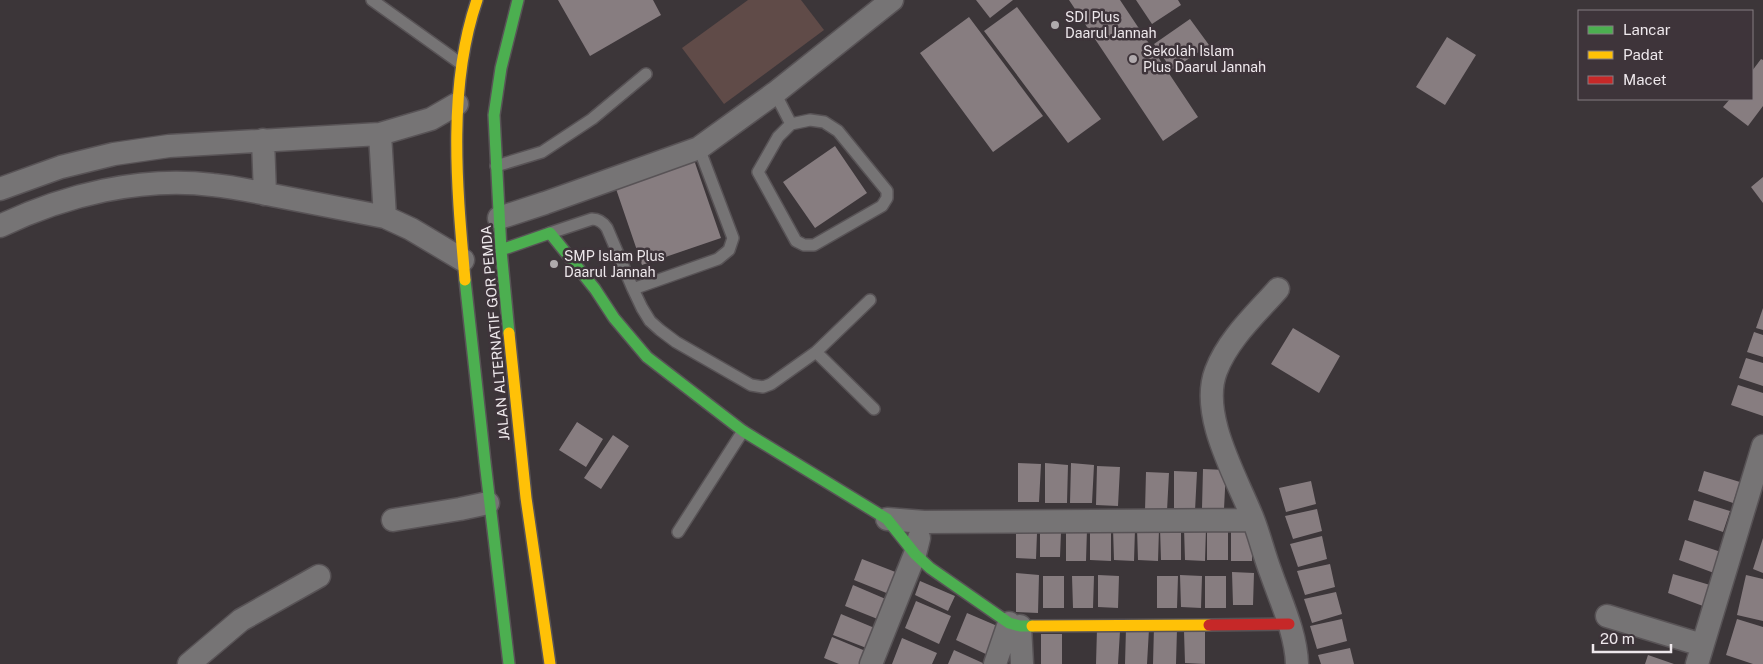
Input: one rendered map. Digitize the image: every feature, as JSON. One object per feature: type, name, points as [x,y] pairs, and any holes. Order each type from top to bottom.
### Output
[{"type":"main road","name":"JALAN ALTERNATIF GOR PEMDA","points":[[477,0],[470,17],[461,64],[457,104],[458,180],[463,260],[488,503],[509,664]]},
{"type":"main road","name":"JALAN ALTERNATIF GOR PEMDA","points":[[518,0],[501,68],[496,105],[496,166],[501,250],[526,498],[550,664]]},
{"type":"main road","points":[[501,250],[550,233],[595,289],[614,318],[647,357],[744,431],[887,519],[915,554],[930,568],[1014,624],[1289,624]]},
{"type":"street","points":[[499,218],[700,148],[775,93],[892,0]]},
{"type":"street","points":[[0,189],[61,167],[114,154],[169,146],[380,134],[431,119],[457,104]]},
{"type":"street","points":[[380,134],[385,217]]},
{"type":"street","points":[[263,140],[265,194]]},
{"type":"street","points":[[0,226],[29,213],[114,188],[166,183],[213,184],[385,217],[411,229],[463,260]]},
{"type":"street","points":[[1278,289],[1229,345],[1215,372],[1212,402],[1220,437],[1253,520],[1289,624],[1297,664]]},
{"type":"street","points":[[1607,616],[1700,654],[1763,446]]},
{"type":"street","points":[[393,520],[460,510],[488,503]]},
{"type":"street","points":[[887,519],[924,522],[1253,520]]},
{"type":"street","points":[[871,664],[915,554],[924,522]]},
{"type":"street","points":[[188,664],[241,620],[319,576]]},
{"type":"street","points":[[995,664],[1014,624]]},
{"type":"street","points":[[1014,624],[1022,664]]},
{"type":"lane","points":[[372,0],[461,64]]},
{"type":"lane","points":[[496,166],[542,152],[592,119],[646,74]]},
{"type":"lane","points":[[775,93],[791,124]]},
{"type":"lane","points":[[810,120],[824,122],[838,130],[887,191],[887,198],[882,206],[814,245],[804,245],[796,241],[758,172],[765,156],[778,137],[791,124],[810,120]]},
{"type":"lane","points":[[633,289],[718,259],[730,250],[732,238],[700,148]]},
{"type":"lane","points":[[550,233],[592,219],[603,222],[642,308],[650,321],[676,342],[751,385],[763,387],[771,384],[816,352],[870,300]]},
{"type":"lane","points":[[816,352],[874,409]]},
{"type":"lane","points":[[678,532],[744,431]]},
{"type":"shaded area","points":[[748,0],[801,0],[824,30],[724,104],[682,48]]},
{"type":"building","points":[[558,0],[653,0],[661,15],[590,56]]},
{"type":"building","points":[[976,0],[1013,0],[990,18]]},
{"type":"building","name":"Sekolah Islam Plus Daarul Jannah","points":[[1069,0],[1120,0],[1198,117],[1163,141]]},
{"type":"building","points":[[1136,0],[1178,0],[1181,5],[1152,24]]},
{"type":"building","points":[[1017,7],[1101,119],[1068,143],[984,31]]},
{"type":"building","points":[[969,17],[1043,116],[993,152],[920,53]]},
{"type":"building","points":[[1190,19],[1209,45],[1172,70],[1154,44]]},
{"type":"building","points":[[1447,37],[1476,55],[1445,105],[1416,87]]},
{"type":"building","points":[[1761,59],[1763,60],[1763,106],[1748,126],[1723,107],[1729,100],[1753,100],[1753,70]]},
{"type":"building","points":[[835,146],[867,193],[815,228],[783,182]]},
{"type":"building","points":[[693,157],[721,238],[642,265],[614,183]]},
{"type":"building","points":[[1763,177],[1763,203],[1751,187]]},
{"type":"building","points":[[1763,308],[1763,330],[1756,328]]},
{"type":"building","points":[[1293,328],[1340,356],[1319,393],[1271,364]]},
{"type":"building","points":[[1754,332],[1763,335],[1763,357],[1747,352]]},
{"type":"building","points":[[1746,358],[1763,363],[1763,386],[1739,378]]},
{"type":"building","points":[[1738,385],[1763,393],[1763,416],[1731,405]]},
{"type":"building","points":[[577,422],[603,439],[586,467],[559,450]]},
{"type":"building","points":[[613,435],[629,446],[601,489],[584,478]]},
{"type":"building","points":[[1018,463],[1041,464],[1039,502],[1018,502]]},
{"type":"building","points":[[1045,463],[1068,465],[1067,503],[1045,503]]},
{"type":"building","points":[[1071,463],[1094,465],[1092,503],[1070,503]]},
{"type":"building","points":[[1097,466],[1120,467],[1118,506],[1096,505]]},
{"type":"building","points":[[1203,469],[1226,470],[1224,509],[1202,508]]},
{"type":"building","points":[[1174,471],[1197,472],[1195,511],[1174,510]]},
{"type":"building","points":[[1704,471],[1740,482],[1733,503],[1698,491]]},
{"type":"building","points":[[1146,472],[1169,473],[1167,511],[1145,511]]},
{"type":"building","points":[[1311,481],[1316,504],[1286,512],[1279,488]]},
{"type":"building","points":[[1694,500],[1730,511],[1723,532],[1688,520]]},
{"type":"building","points":[[1317,509],[1322,531],[1293,539],[1285,516]]},
{"type":"building","points":[[1090,528],[1111,528],[1111,561],[1090,560]]},
{"type":"building","points":[[1113,528],[1135,529],[1134,561],[1114,560]]},
{"type":"building","points":[[1137,528],[1159,529],[1158,561],[1138,560]]},
{"type":"building","points":[[1160,528],[1181,529],[1181,560],[1161,560]]},
{"type":"building","points":[[1184,528],[1206,528],[1205,561],[1185,560]]},
{"type":"building","points":[[1207,528],[1228,529],[1228,560],[1207,560]]},
{"type":"building","points":[[1066,529],[1087,529],[1086,561],[1066,561]]},
{"type":"building","points":[[1231,529],[1252,529],[1252,561],[1231,561]]},
{"type":"building","points":[[1040,532],[1061,532],[1060,557],[1040,557]]},
{"type":"building","points":[[1016,533],[1037,533],[1036,559],[1016,558]]},
{"type":"building","points":[[1322,536],[1327,559],[1298,567],[1290,544]]},
{"type":"building","points":[[1763,538],[1763,573],[1753,569]]},
{"type":"building","points":[[1685,540],[1721,552],[1714,573],[1679,560]]},
{"type":"building","points":[[862,559],[898,573],[889,594],[854,580]]},
{"type":"building","points":[[1330,564],[1335,587],[1305,595],[1297,571]]},
{"type":"building","points":[[1232,572],[1254,573],[1253,605],[1233,605]]},
{"type":"building","points":[[1016,573],[1039,575],[1038,613],[1016,612]]},
{"type":"building","points":[[1673,574],[1710,585],[1703,606],[1668,593]]},
{"type":"building","points":[[1098,575],[1119,576],[1118,608],[1098,607]]},
{"type":"building","points":[[1180,575],[1202,576],[1201,608],[1181,607]]},
{"type":"building","points":[[1746,575],[1763,579],[1763,621],[1737,615]]},
{"type":"building","points":[[1043,576],[1064,576],[1064,608],[1043,608]]},
{"type":"building","points":[[1072,576],[1094,576],[1093,608],[1073,608]]},
{"type":"building","points":[[1157,576],[1178,576],[1177,608],[1157,608]]},
{"type":"building","points":[[1205,576],[1226,576],[1226,608],[1205,608]]},
{"type":"building","points":[[920,581],[955,596],[948,611],[915,595]]},
{"type":"building","points":[[853,585],[888,600],[880,620],[845,606]]},
{"type":"building","points":[[1336,592],[1342,614],[1312,623],[1304,599]]},
{"type":"building","points":[[916,601],[951,616],[939,644],[905,628]]},
{"type":"building","points":[[967,613],[1002,628],[990,656],[956,640]]},
{"type":"building","points":[[841,614],[877,629],[869,649],[833,635]]},
{"type":"building","points":[[1342,619],[1347,641],[1317,649],[1310,626]]},
{"type":"building","points":[[1737,619],[1763,627],[1763,664],[1753,664],[1726,655]]},
{"type":"building","points":[[1154,627],[1177,629],[1176,664],[1153,664]]},
{"type":"building","points":[[1126,628],[1149,629],[1147,664],[1125,664]]},
{"type":"building","points":[[1097,629],[1120,631],[1118,664],[1096,664]]},
{"type":"building","points":[[1184,631],[1205,632],[1205,664],[1185,663]]},
{"type":"building","points":[[1041,634],[1062,634],[1062,664],[1041,664]]},
{"type":"building","points":[[832,637],[868,652],[863,664],[839,664],[824,658]]},
{"type":"building","points":[[902,638],[937,653],[932,664],[892,664]]},
{"type":"building","points":[[1350,648],[1354,664],[1321,664],[1318,655]]},
{"type":"building","points":[[954,650],[985,664],[948,664]]},
{"type":"building","points":[[1648,655],[1674,664],[1645,664]]},
{"type":"traffic: fast","points":[[509,333],[501,250],[494,115],[501,68],[518,0]]},
{"type":"traffic: fast","points":[[501,250],[550,233],[595,289],[614,318],[647,357],[743,431],[887,519],[915,554],[930,568],[1009,623],[1020,626],[1032,626]]},
{"type":"traffic: fast","points":[[465,280],[509,664]]},
{"type":"traffic: slow","points":[[465,280],[457,174],[458,103],[461,68],[477,0]]},
{"type":"traffic: slow","points":[[509,333],[526,498],[550,664]]},
{"type":"traffic: slow","points":[[1032,626],[1209,625]]},
{"type":"traffic: jam","points":[[1209,625],[1289,624]]},
{"type":"place","name":"SDI Plus Daarul Jannah","points":[[1055,25]]},
{"type":"place","name":"Sekolah Islam Plus Daarul Jannah","points":[[1133,59]]},
{"type":"place","name":"SMP Islam Plus Daarul Jannah","points":[[554,264]]}]
